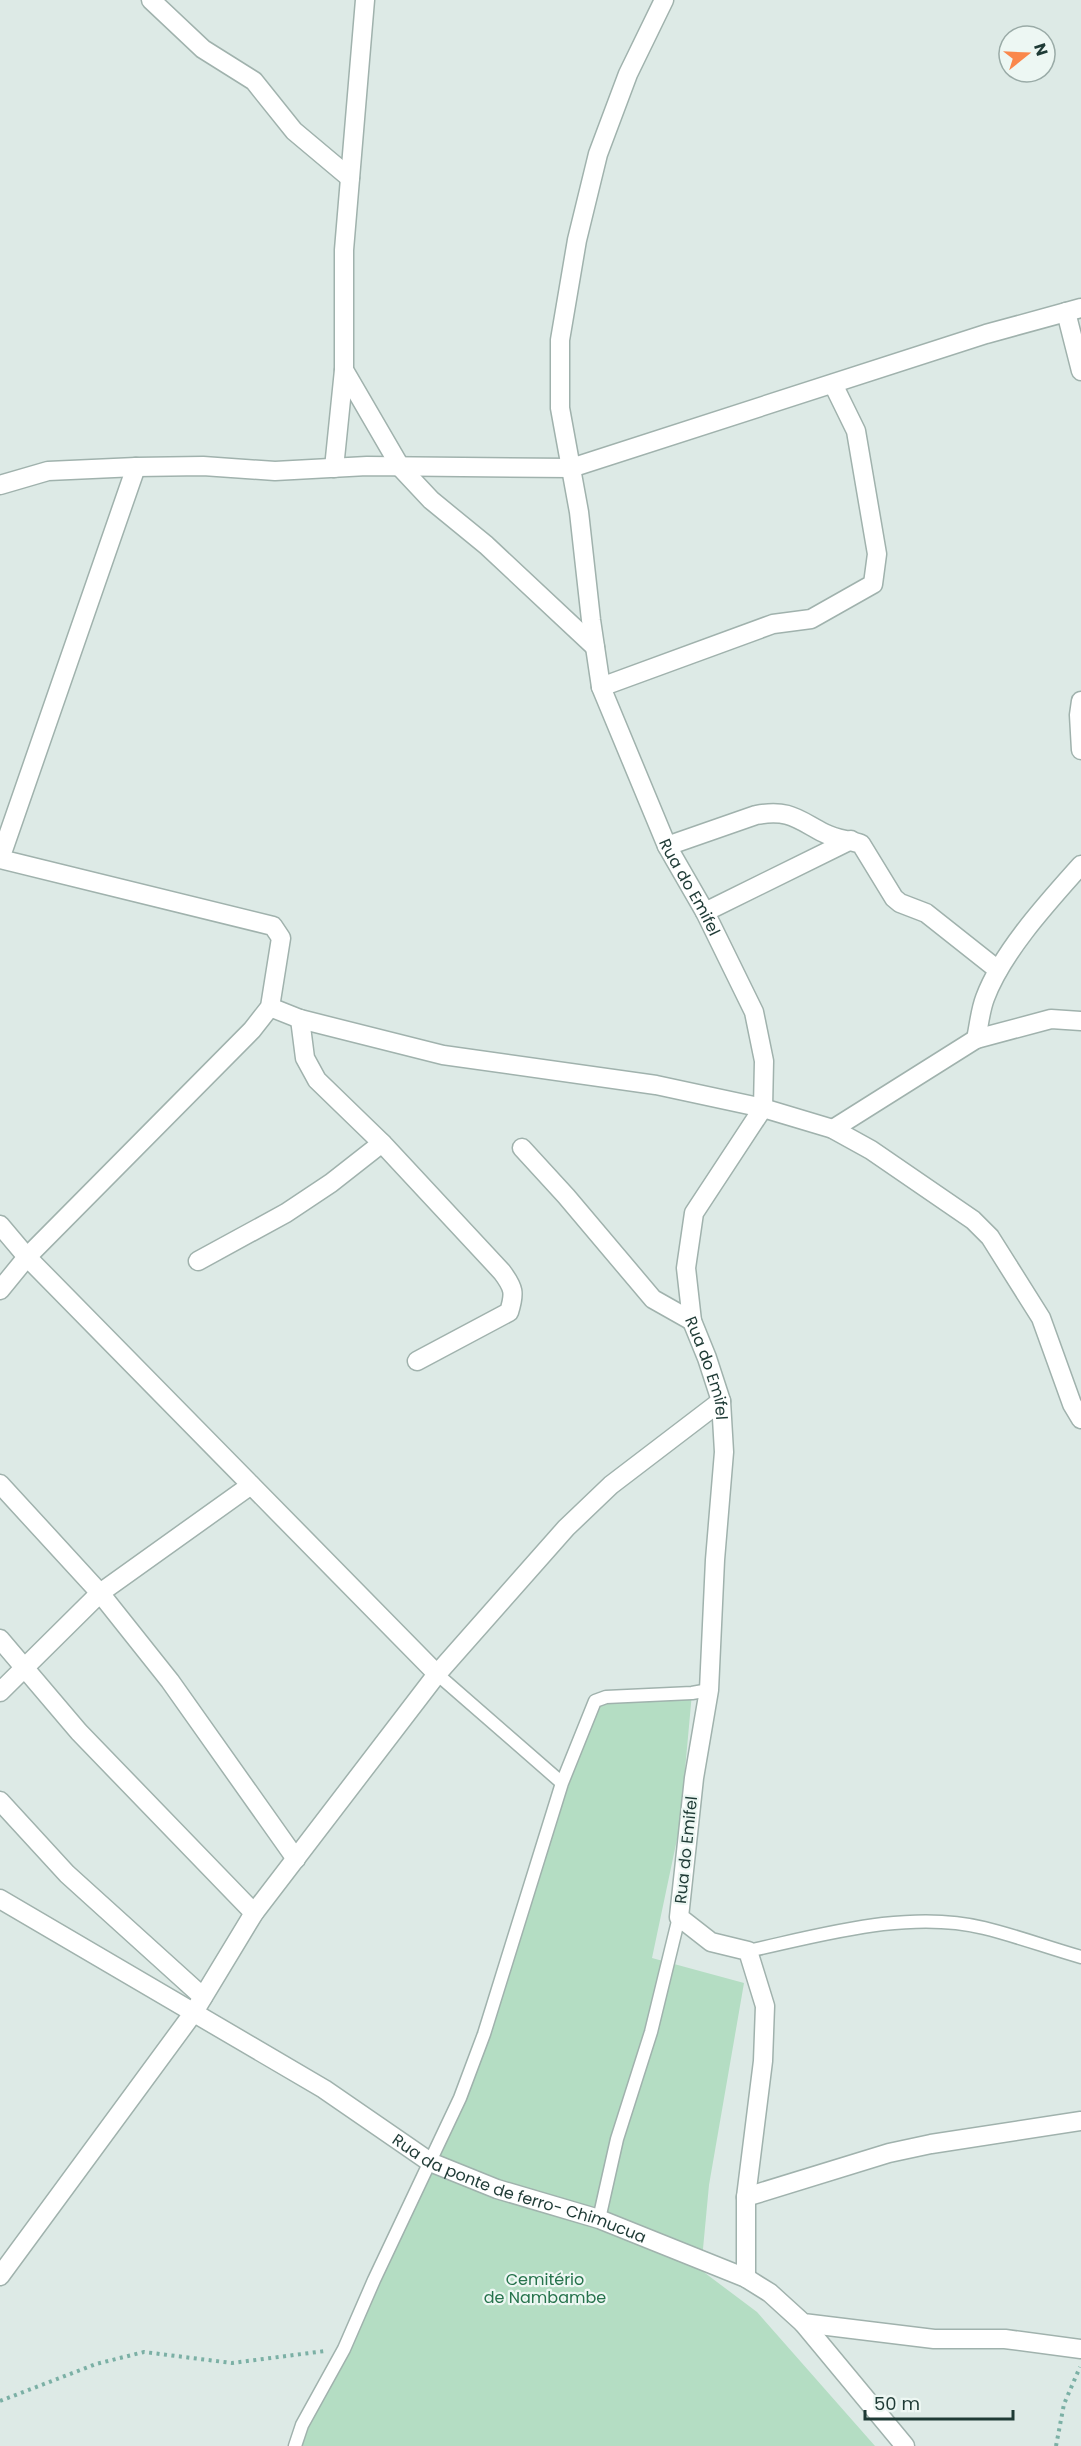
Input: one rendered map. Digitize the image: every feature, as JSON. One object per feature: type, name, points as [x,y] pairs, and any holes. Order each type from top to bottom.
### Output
[{"type":"street","points":[[151,0],[202,49],[254,81],[294,131],[350,178]]},
{"type":"street","points":[[334,468],[344,370],[344,250],[365,0]]},
{"type":"street","name":"Rua do Emifel","points":[[664,0],[628,74],[598,154],[577,240],[560,340],[560,408],[579,512],[601,687],[668,846],[705,912],[754,1012],[764,1061],[763,1108],[694,1213],[686,1268],[692,1321],[721,1401],[724,1452],[715,1560],[709,1690],[694,1778],[679,1917],[711,1942],[748,1951]]},
{"type":"street","points":[[0,485],[48,471],[136,466],[203,466],[275,471],[334,468],[571,468],[986,334],[1073,310],[1081,371]]},
{"type":"street","points":[[344,370],[401,468],[431,500],[486,545],[595,646]]},
{"type":"street","points":[[601,687],[773,624],[811,619],[873,584],[877,554],[856,431],[833,384]]},
{"type":"street","points":[[0,1290],[27,1257],[252,1030],[270,1007],[281,938],[273,927],[0,860],[136,466]]},
{"type":"street","points":[[1081,701],[1079,724],[1081,750]]},
{"type":"street","points":[[668,846],[756,815],[771,812],[796,816],[826,834],[861,844],[894,898],[926,914],[998,970]]},
{"type":"street","points":[[705,912],[851,840]]},
{"type":"street","points":[[976,1039],[985,999],[998,970],[1048,902],[1081,865]]},
{"type":"street","points":[[270,1007],[300,1019],[443,1054],[656,1085],[763,1108],[833,1129],[872,1150],[973,1220],[990,1237],[1041,1318],[1071,1404],[1081,1419]]},
{"type":"street","points":[[300,1019],[305,1058],[317,1080],[382,1143],[502,1272],[510,1284],[514,1296],[509,1312],[417,1361]]},
{"type":"street","points":[[833,1129],[976,1039],[1051,1019],[1081,1021]]},
{"type":"street","points":[[198,1261],[286,1213],[331,1183],[382,1143]]},
{"type":"street","points":[[522,1148],[653,1299],[692,1321]]},
{"type":"street","points":[[0,1226],[27,1257],[437,1674]]},
{"type":"street","points":[[0,2276],[199,2005],[254,1914],[437,1674],[573,1520],[611,1485],[721,1401]]},
{"type":"street","points":[[0,1484],[100,1593],[170,1682],[296,1859]]},
{"type":"street","points":[[0,1692],[100,1593],[251,1485]]},
{"type":"street","points":[[0,1639],[79,1732],[254,1914]]},
{"type":"street","points":[[0,1801],[67,1874],[199,2005]]},
{"type":"street","name":"Rua da ponte de ferro- Chimucua","points":[[0,1899],[199,2005],[430,2162],[497,2189],[599,2219],[746,2278],[770,2293],[803,2323],[906,2446]]},
{"type":"street","points":[[746,2278],[746,2197],[763,2061],[765,2006],[748,1951]]},
{"type":"street","points":[[746,2197],[889,2152],[1081,2121]]},
{"type":"street","points":[[803,2323],[934,2340],[1005,2339],[1081,2349]]},
{"type":"lane","points":[[437,1674],[562,1783]]},
{"type":"lane","points":[[295,2446],[302,2425],[344,2349],[460,2098],[484,2034],[562,1783],[595,1701],[606,1697],[692,1694],[709,1690]]},
{"type":"lane","points":[[599,2219],[616,2139],[651,2032],[679,1917]]},
{"type":"lane","points":[[748,1951],[864,1925],[941,1922],[983,1927],[1081,1957]]},
{"type":"path","points":[[0,2401],[96,2364],[144,2352],[232,2363],[344,2349]]},
{"type":"path","points":[[1056,2446],[1064,2404],[1081,2365]]},
{"type":"green space","name":"Cemitério de Nambambe","points":[[692,1693],[680,1825],[652,1958],[744,1983],[709,2185],[701,2270],[757,2312],[875,2446],[295,2446],[460,2098],[595,1701]]}]
